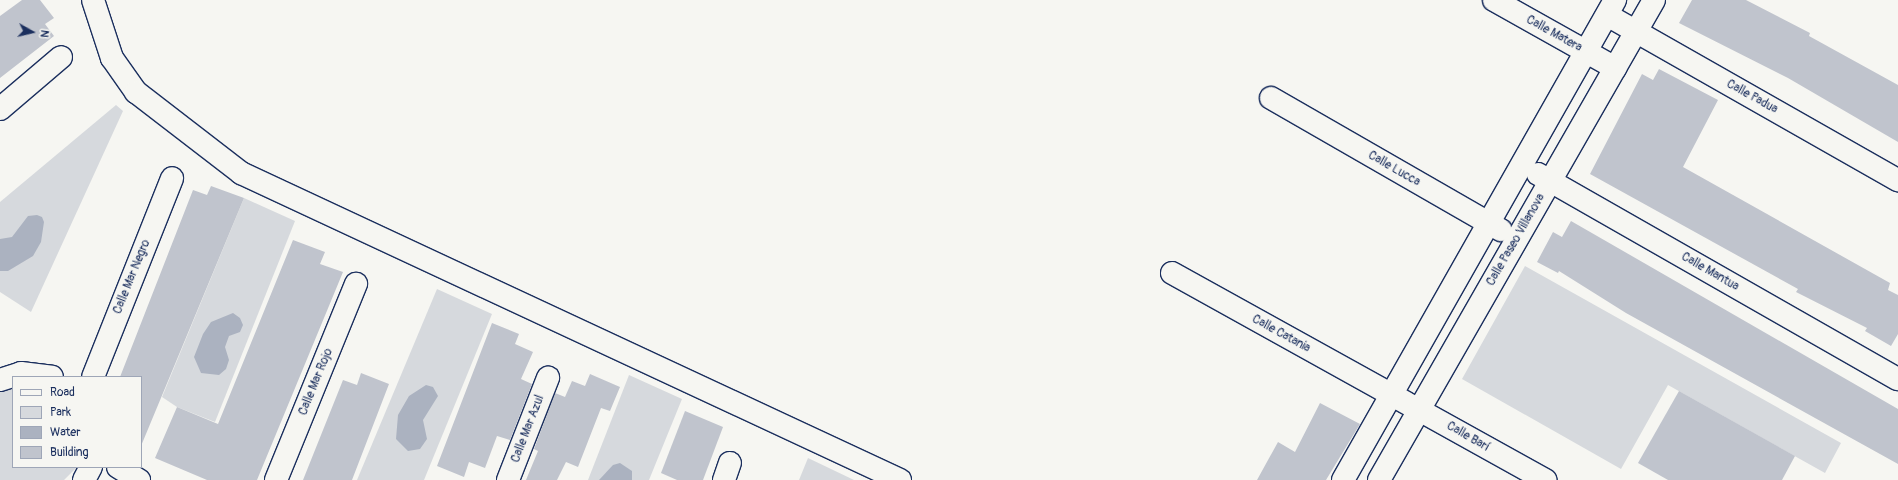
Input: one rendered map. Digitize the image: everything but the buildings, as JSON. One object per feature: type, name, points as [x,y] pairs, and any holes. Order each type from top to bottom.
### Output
[{"type":"street","points":[[93,0],[112,58],[136,92],[241,173],[900,480]]},
{"type":"street","name":"Calle Matera","points":[[1494,0],[1614,68]]},
{"type":"street","name":"Calle Paseo Villanova","points":[[1379,480],[1654,0]]},
{"type":"street","points":[[1343,480],[1523,165],[1611,7]]},
{"type":"street","name":"Calle Padua","points":[[1611,7],[1636,32],[1898,180]]},
{"type":"street","points":[[0,109],[61,57]]},
{"type":"street","name":"Calle Lucca","points":[[1271,98],[1517,239]]},
{"type":"street","name":"Calle Mantua","points":[[1523,165],[1898,379]]},
{"type":"street","name":"Calle Mar Negro","points":[[93,376],[172,178]]},
{"type":"street","name":"Calle Catania","points":[[1172,273],[1391,394]]},
{"type":"street","name":"Calle Mar Rojo","points":[[276,480],[356,284]]},
{"type":"street","points":[[0,380],[21,373],[44,376]]},
{"type":"street","name":"Calle Mar Azul","points":[[508,480],[548,378]]},
{"type":"street","name":"Calle Barí","points":[[1391,394],[1545,480]]},
{"type":"street","points":[[84,480],[90,468]]},
{"type":"street","points":[[120,468],[139,480]]},
{"type":"green space","points":[[116,105],[123,111],[31,312],[0,292],[0,202]]},
{"type":"green space","points":[[244,198],[295,221],[215,422],[177,407],[162,397]]},
{"type":"green space","points":[[1525,266],[1841,443],[1825,473],[1668,385],[1621,469],[1462,379]]},
{"type":"green space","points":[[437,289],[492,314],[424,480],[357,480]]},
{"type":"green space","points":[[629,375],[682,399],[649,480],[588,480]]},
{"type":"green space","points":[[12,385],[12,468],[76,468],[64,480],[0,480],[0,391]]},
{"type":"green space","points":[[808,458],[854,480],[799,480]]},
{"type":"water","points":[[37,215],[42,217],[44,222],[41,242],[33,256],[8,271],[0,271],[0,239],[12,237],[28,216]]},
{"type":"water","points":[[233,313],[240,318],[243,325],[240,332],[229,336],[225,347],[229,360],[226,369],[219,375],[201,373],[194,357],[203,334],[211,322]]},
{"type":"water","points":[[426,385],[433,387],[438,396],[423,420],[427,439],[420,449],[408,451],[396,439],[398,415],[409,396]]},
{"type":"water","points":[[620,463],[632,471],[632,480],[599,480],[613,465]]}]
